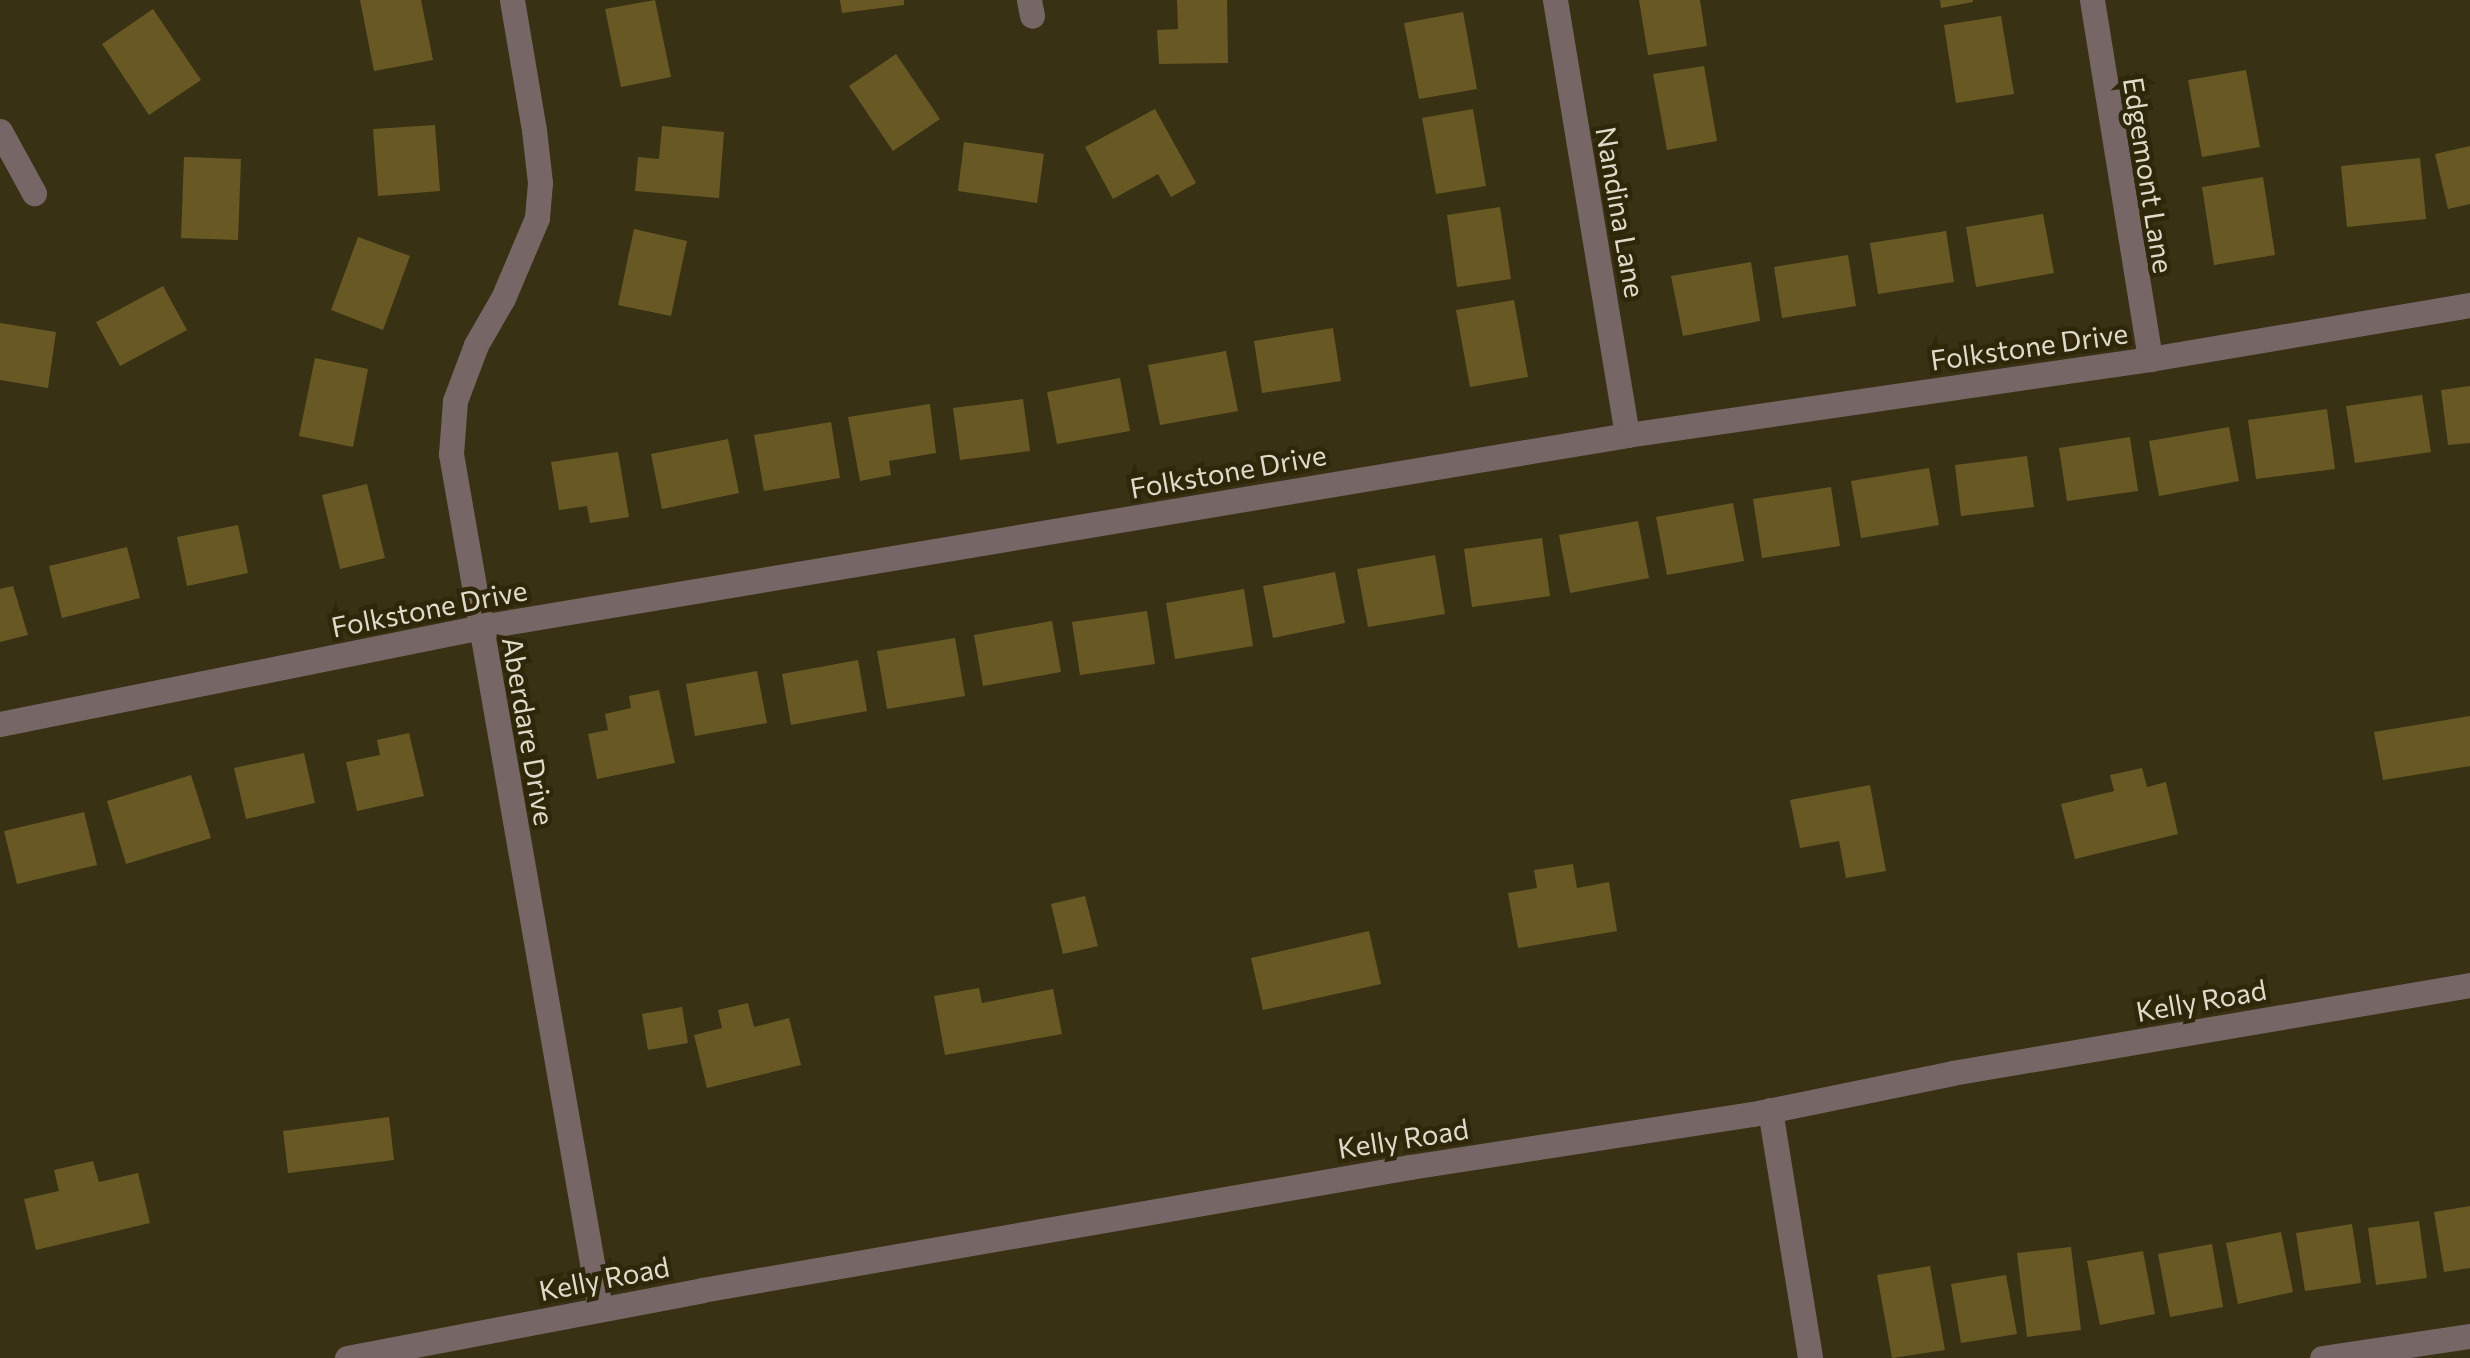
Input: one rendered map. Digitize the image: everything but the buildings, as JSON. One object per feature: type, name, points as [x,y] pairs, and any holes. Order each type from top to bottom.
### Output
[{"type":"street","name":"Aberdare Drive","points":[[512,0],[540,183],[536,218],[503,298],[476,345],[456,401],[451,454],[600,1308]]},
{"type":"street","name":"Nandina Lane","points":[[1555,0],[1627,435]]},
{"type":"street","name":"Edgemont Lane","points":[[2092,0],[2150,359]]},
{"type":"street","points":[[0,131],[34,193]]},
{"type":"street","name":"Folkstone Drive","points":[[0,724],[480,627],[1627,435],[2150,359],[2470,305]]},
{"type":"street","name":"Kelly Road","points":[[346,1358],[600,1308],[1410,1167],[1770,1110],[1952,1073],[2470,986]]},
{"type":"street","points":[[1770,1110],[1810,1358]]},
{"type":"street","points":[[2322,1358],[2470,1336]]}]
